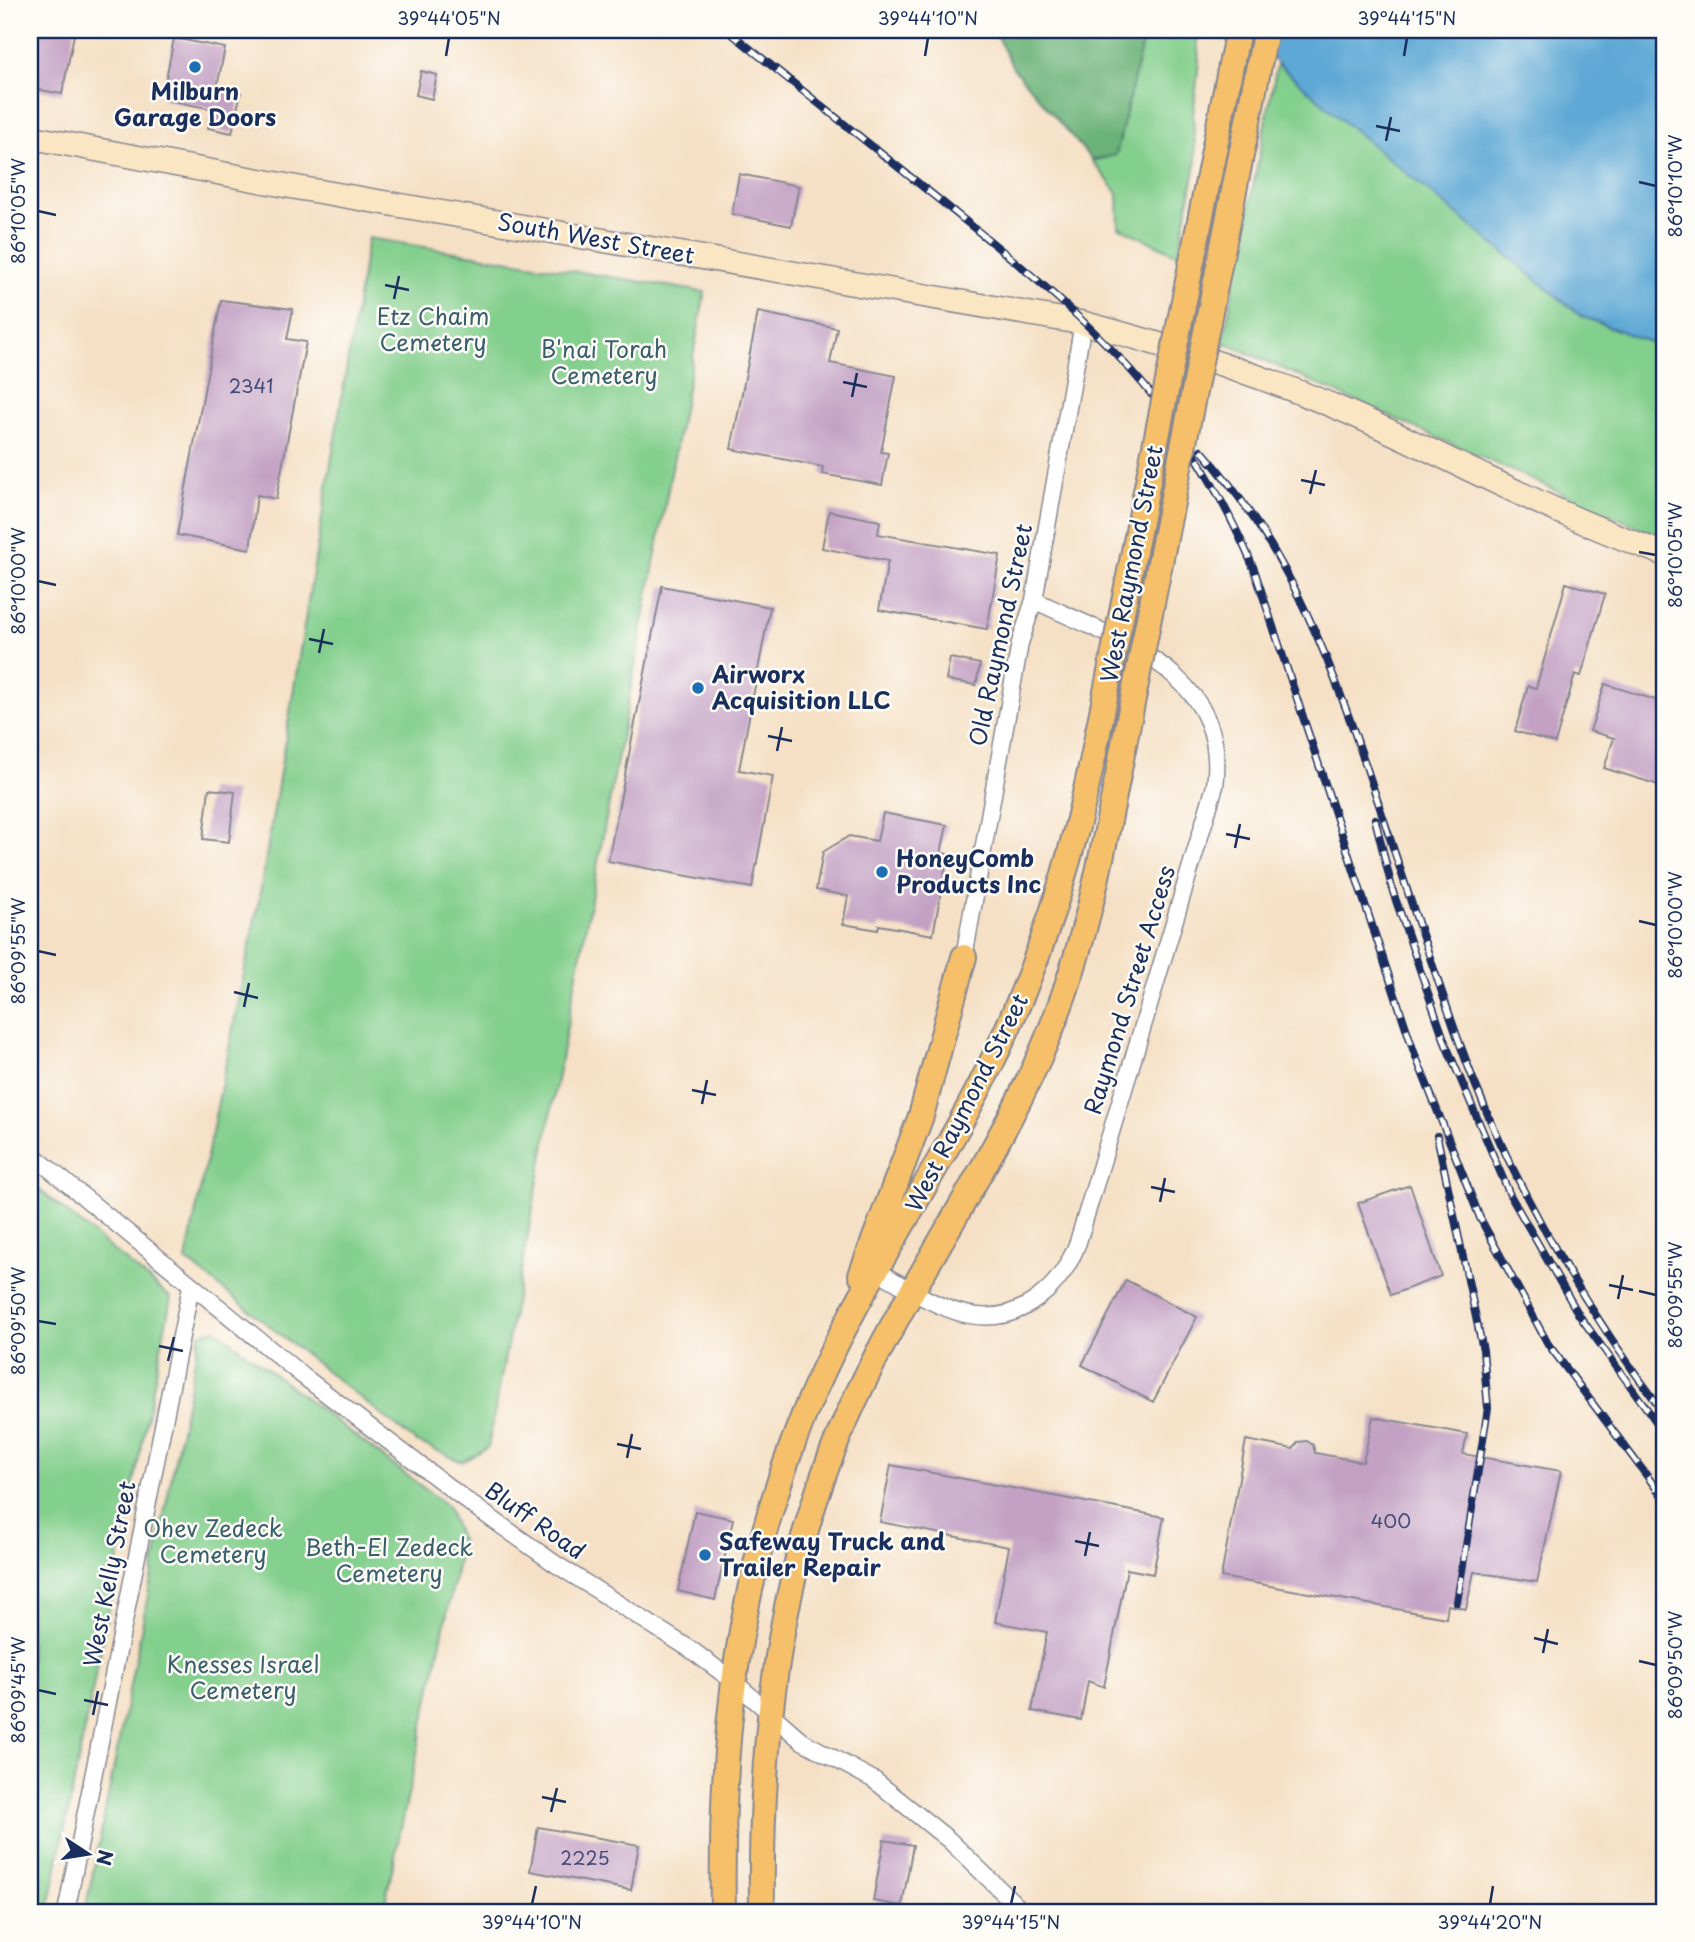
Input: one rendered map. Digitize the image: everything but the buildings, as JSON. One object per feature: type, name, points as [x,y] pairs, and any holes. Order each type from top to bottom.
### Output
[{"type":"main road","name":"West Raymond Street","points":[[723,1912],[725,1778],[732,1680],[756,1559],[770,1510],[806,1411],[839,1339],[981,1085],[1025,991],[1064,879],[1098,732],[1238,30]]},
{"type":"main road","name":"West Raymond Street","points":[[762,1912],[769,1711],[788,1597],[823,1478],[862,1385],[999,1136],[1047,1037],[1092,901],[1266,30]]},
{"type":"main road","name":"South West Street","points":[[30,138],[299,188],[1083,323],[1162,344],[1329,405],[1554,509],[1665,554]]},
{"type":"main road","points":[[839,1339],[921,1116],[964,957]]},
{"type":"street","name":"Old Raymond Street","points":[[964,957],[1020,643],[1034,600],[1083,323]]},
{"type":"street","name":"Raymond Street Access","points":[[877,1271],[912,1291],[965,1315],[995,1318],[1033,1303],[1048,1290],[1070,1262],[1215,786],[1213,737],[1201,706],[1187,686],[1160,662],[1034,600]]},
{"type":"street","name":"Bluff Road","points":[[30,1153],[191,1286],[471,1504],[732,1680],[802,1741],[860,1771],[897,1797],[949,1840],[1023,1912]]},
{"type":"street","name":"West Kelly Street","points":[[66,1912],[191,1286]]},
{"type":"green space","points":[[994,30],[1145,30],[1116,155],[1092,160],[1013,68]]},
{"type":"green space","points":[[1145,30],[1196,30],[1199,61],[1193,116],[1196,164],[1178,255],[1119,227],[1118,193],[1092,161],[1116,155]]},
{"type":"green space","points":[[1277,64],[1581,316],[1665,348],[1665,539],[1223,342]]},
{"type":"green space","points":[[368,238],[705,292],[488,1447],[462,1462],[415,1441],[186,1260],[259,900]]},
{"type":"green space","points":[[30,1182],[171,1298],[48,1912],[30,1912]]},
{"type":"green space","points":[[215,1329],[447,1506],[462,1543],[383,1912],[85,1912],[200,1334]]},
{"type":"water","points":[[1240,30],[1665,30],[1665,348],[1581,316],[1343,121]]},
{"type":"railway","points":[[727,30],[997,247],[1079,317],[1152,395],[1196,457],[1233,523],[1254,569],[1414,1052],[1480,1218],[1548,1344],[1665,1500]]},
{"type":"railway","points":[[1201,450],[1234,490],[1262,531],[1309,618],[1346,709],[1476,1087],[1521,1185],[1574,1280],[1665,1414]]},
{"type":"railway","points":[[1375,819],[1393,892],[1446,1045],[1510,1195],[1579,1315],[1665,1434]]},
{"type":"railway","points":[[1437,1136],[1483,1350],[1488,1408],[1457,1602]]},
{"type":"place","name":"Milburn Garage Doors","points":[[195,67]]},
{"type":"place","name":"Airworx Acquisition LLC","points":[[698,688]]},
{"type":"place","name":"HoneyComb Products Inc","points":[[882,872]]},
{"type":"place","name":"Safeway Truck and Trailer Repair","points":[[705,1555]]},
{"type":"park label","name":"Etz Chaim Cemetery","points":[[433,330]]},
{"type":"park label","name":"B'nai Torah Cemetery","points":[[604,363]]},
{"type":"park label","name":"Ohev Zedeck Cemetery","points":[[213,1542]]},
{"type":"park label","name":"Beth-El Zedeck Cemetery","points":[[389,1561]]},
{"type":"park label","name":"Knesses Israel Cemetery","points":[[243,1678]]}]
